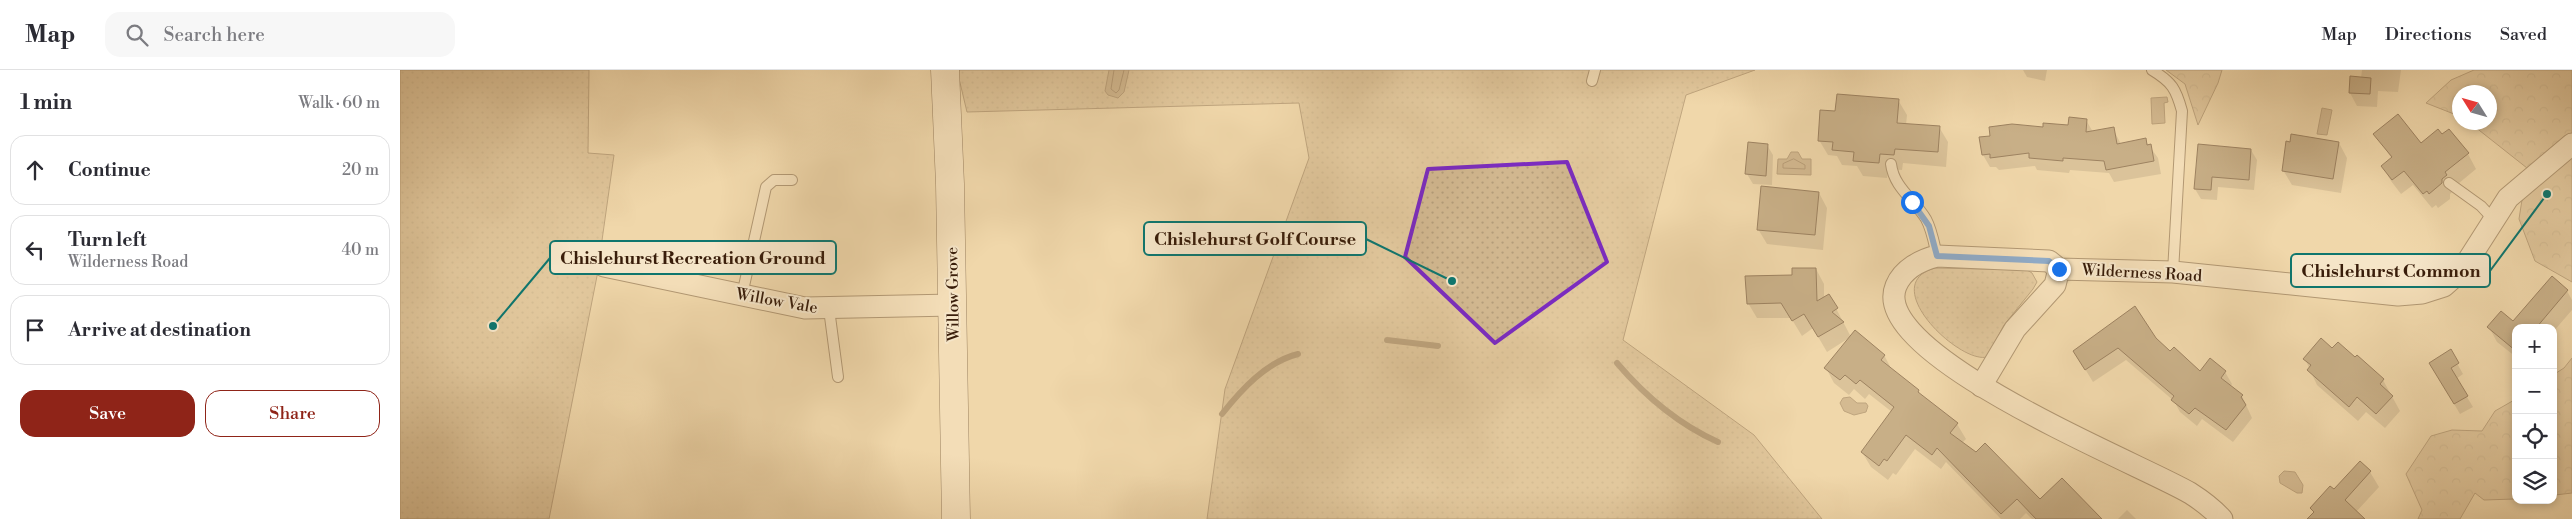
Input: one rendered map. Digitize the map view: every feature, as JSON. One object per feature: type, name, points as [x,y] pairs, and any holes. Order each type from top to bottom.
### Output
[{"type":"street","name":"Willow Grove","points":[[945,70],[956,519]]},
{"type":"street","name":"Wilderness Road","points":[[2222,519],[2191,493],[2058,430],[1981,386],[1946,362],[1922,340],[1896,309],[1893,294],[1899,280],[1906,271],[1925,259],[1937,256],[2049,261],[2059,269],[2173,272],[2398,295],[2422,293],[2444,286],[2462,270],[2508,198],[2572,144]]},
{"type":"street","name":"Willow Vale","points":[[604,266],[805,308],[952,305]]},
{"type":"street","points":[[1981,386],[2015,328],[2055,285],[2059,269]]},
{"type":"lane","points":[[1592,81],[1595,70]]},
{"type":"lane","points":[[2152,70],[2164,77],[2177,91],[2182,111],[2173,272]]},
{"type":"lane","points":[[1890,164],[1892,173],[1904,194],[1920,210],[1929,226],[1937,256]]},
{"type":"lane","points":[[742,295],[766,187],[774,180],[792,180]]},
{"type":"lane","points":[[2449,183],[2481,206],[2494,220]]},
{"type":"lane","points":[[829,309],[838,377]]},
{"type":"highlighted area","points":[[1567,162],[1607,262],[1495,343],[1405,257],[1428,169]]},
{"type":"green space","points":[[400,70],[589,70],[588,153],[614,155],[597,276],[549,519],[400,519]]},
{"type":"green space","points":[[957,70],[1755,70],[1686,95],[1623,340],[1754,435],[1822,519],[1207,519],[1225,389],[1309,158],[1299,103],[967,112]]},
{"type":"green space","points":[[2166,70],[2222,70],[2218,83],[2198,125],[2185,84]]},
{"type":"green space","points":[[2474,70],[2572,70],[2572,282],[2535,261],[2519,219],[2527,168],[2479,130],[2497,130],[2497,85],[2452,85],[2452,113],[2426,103],[2451,80]]},
{"type":"green space","points":[[1935,268],[2027,270],[2032,273],[2037,282],[2004,325],[1987,357],[1974,356],[1943,336],[1928,321],[1918,305],[1914,290],[1919,277]]},
{"type":"green space","points":[[2572,358],[2572,493],[2557,495],[2557,372],[2564,368]]},
{"type":"green space","points":[[2512,401],[2512,499],[2484,500],[2475,493],[2460,519],[2418,519],[2422,510],[2406,474],[2431,436],[2452,430],[2482,431],[2495,411]]},
{"type":"water","points":[[1109,70],[1129,70],[1124,92],[1118,98],[1108,95],[1105,91]]},
{"type":"water","points":[[2167,97],[2168,102],[2164,103],[2165,123],[2152,124],[2151,98]]},
{"type":"water","points":[[2322,108],[2332,110],[2327,135],[2317,134]]},
{"type":"water","points":[[1791,152],[1798,152],[1802,159],[1811,159],[1811,175],[1777,174],[1778,159],[1787,159]]},
{"type":"water","points":[[1850,397],[1857,403],[1866,403],[1868,406],[1866,412],[1854,415],[1844,411],[1840,403],[1843,398]]},
{"type":"water","points":[[2284,471],[2295,472],[2303,485],[2302,493],[2297,493],[2280,483],[2279,476]]},
{"type":"building","points":[[2350,76],[2371,78],[2370,94],[2349,93]]},
{"type":"building","points":[[1837,94],[1899,99],[1897,123],[1940,126],[1938,152],[1895,149],[1894,155],[1880,154],[1879,163],[1853,161],[1854,152],[1832,150],[1833,142],[1818,141],[1820,110],[1835,111]]},
{"type":"building","points":[[2398,114],[2421,143],[2438,129],[2442,134],[2449,129],[2469,153],[2445,172],[2447,175],[2442,179],[2442,183],[2429,194],[2427,191],[2423,194],[2404,171],[2392,180],[2381,166],[2392,157],[2373,134]]},
{"type":"building","points":[[2069,117],[2087,119],[2086,132],[2114,127],[2117,144],[2146,138],[2147,145],[2151,144],[2154,161],[2106,170],[2104,161],[2063,158],[2063,161],[2029,158],[2029,153],[1990,158],[1990,154],[1982,155],[1979,137],[1990,136],[1989,127],[2012,124],[2043,127],[2043,123],[2068,125]]},
{"type":"building","points":[[2291,134],[2339,142],[2333,179],[2282,171],[2286,141],[2290,142]]},
{"type":"building","points":[[1748,142],[1768,144],[1766,176],[1745,174]]},
{"type":"building","points":[[2198,144],[2251,149],[2249,180],[2212,177],[2211,190],[2194,189]]},
{"type":"building","points":[[1761,186],[1819,192],[1815,235],[1757,230]]},
{"type":"building","points":[[1792,268],[1816,268],[1817,301],[1829,294],[1838,308],[1832,312],[1844,322],[1818,337],[1804,314],[1792,321],[1781,303],[1747,304],[1745,276],[1792,275]]},
{"type":"building","points":[[2552,276],[2568,290],[2539,324],[2512,324],[2512,348],[2487,327],[2501,311],[2513,321]]},
{"type":"building","points":[[2135,306],[2156,338],[2170,351],[2174,347],[2200,371],[2210,358],[2226,371],[2221,378],[2243,395],[2241,397],[2246,405],[2226,430],[2195,408],[2189,414],[2171,400],[2174,396],[2118,348],[2085,370],[2073,351]]},
{"type":"building","points":[[1855,330],[1885,355],[1881,360],[1958,423],[1950,433],[1976,452],[1985,443],[2040,499],[2062,478],[2102,519],[2036,519],[2017,499],[2001,514],[1937,448],[1932,455],[1906,435],[1887,461],[1884,459],[1879,466],[1861,452],[1894,407],[1860,380],[1856,384],[1845,375],[1840,380],[1824,368]]},
{"type":"building","points":[[2321,338],[2332,348],[2338,342],[2355,357],[2357,355],[2384,379],[2380,384],[2393,396],[2376,414],[2357,397],[2349,407],[2307,370],[2311,365],[2303,359]]},
{"type":"building","points":[[2451,349],[2459,363],[2451,368],[2468,396],[2454,404],[2429,363]]},
{"type":"building","points":[[2360,461],[2371,471],[2345,500],[2365,519],[2307,519],[2314,512],[2310,508],[2330,486],[2334,489]]},
{"type":"waterway","points":[[1387,340],[1438,346]]},
{"type":"waterway","points":[[1222,414],[1237,396],[1265,370],[1275,363],[1298,354]]},
{"type":"waterway","points":[[1617,363],[1639,387],[1663,408],[1689,427],[1718,442]]},
{"type":"place","name":"Chislehurst Common","points":[[2547,194]]},
{"type":"place","name":"Chislehurst Golf Course","points":[[1452,281]]},
{"type":"place","name":"Chislehurst Recreation Ground","points":[[493,326]]},
{"type":"route","points":[[1912,202],[1920,210],[1929,226],[1937,256],[2049,261],[2059,269]]}]
